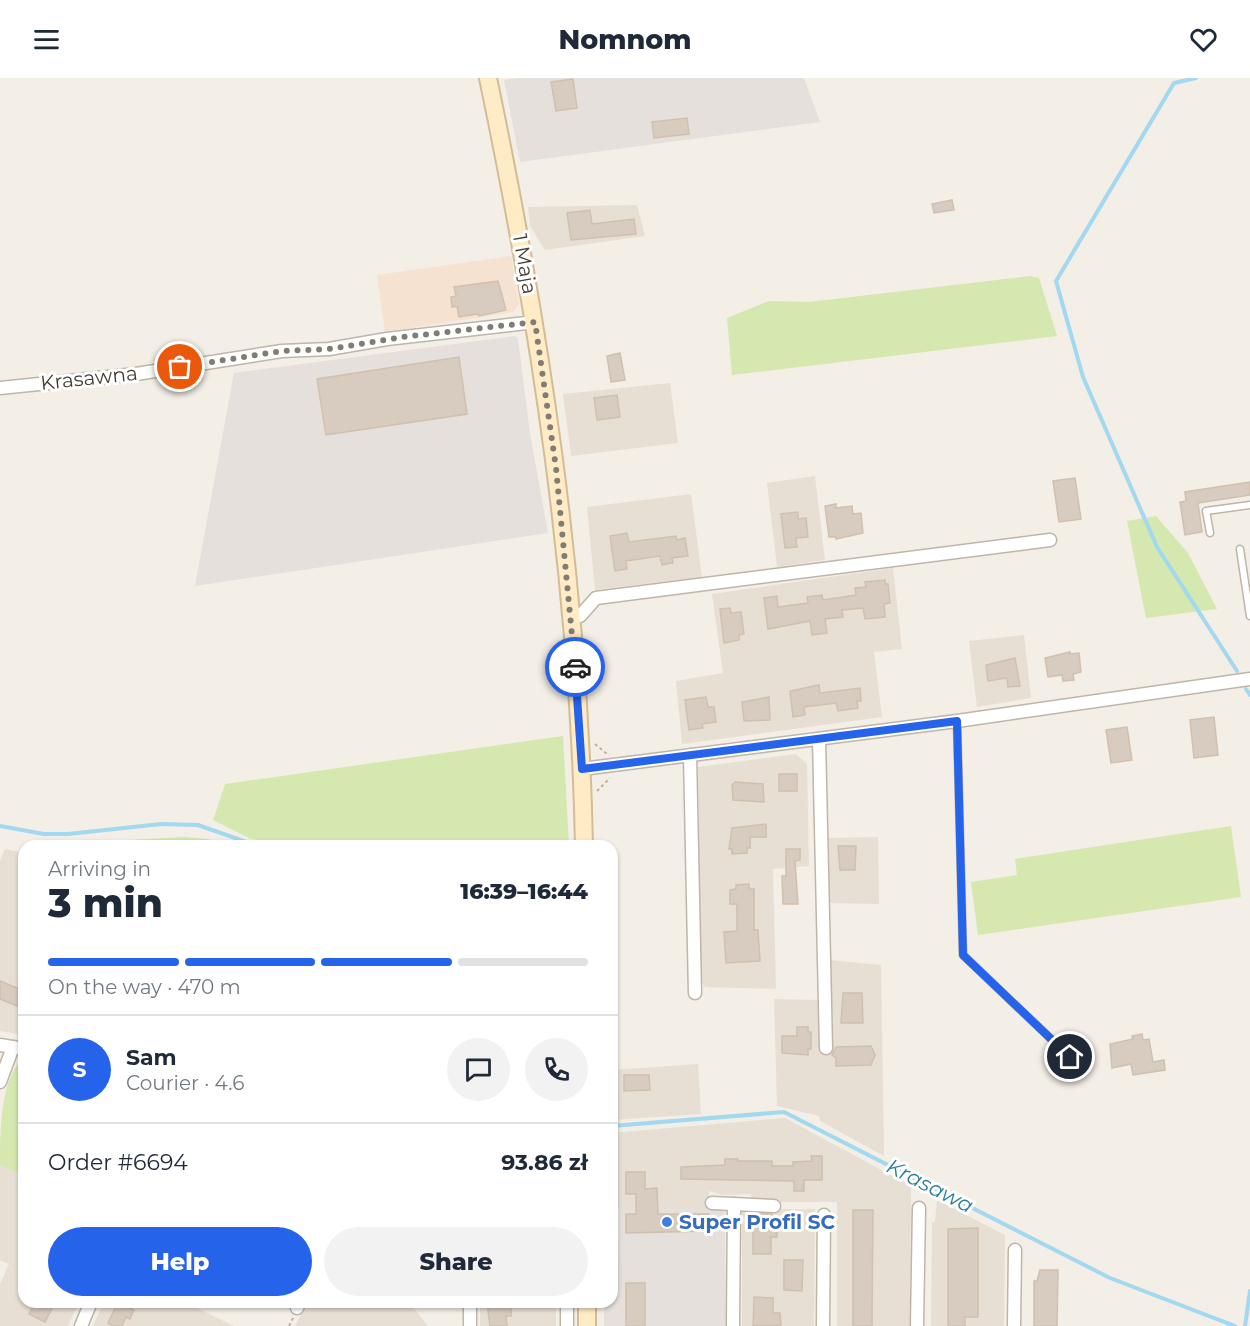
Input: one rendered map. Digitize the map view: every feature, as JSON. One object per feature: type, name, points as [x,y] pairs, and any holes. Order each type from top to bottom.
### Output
[{"type":"main road","name":"1 Maja","points":[[488,78],[535,322],[550,420],[571,617],[582,769],[584,840]]},
{"type":"main road","points":[[587,1308],[587,1326]]},
{"type":"street","name":"Krasawna","points":[[0,388],[136,374],[282,351],[329,349],[403,337],[535,322]]},
{"type":"street","points":[[571,617],[580,616],[597,598],[1050,540]]},
{"type":"street","points":[[582,769],[957,721],[1250,679]]},
{"type":"street","points":[[819,739],[826,1048]]},
{"type":"street","points":[[690,755],[695,993]]},
{"type":"street","points":[[0,1045],[18,1048]]},
{"type":"street","points":[[0,1082],[18,1050]]},
{"type":"street","points":[[712,1203],[774,1206]]},
{"type":"street","points":[[733,1326],[734,1204]]},
{"type":"street","points":[[917,1326],[919,1208]]},
{"type":"street","points":[[823,1326],[824,1215]]},
{"type":"street","points":[[1014,1326],[1015,1250]]},
{"type":"street","points":[[81,1326],[88,1308]]},
{"type":"street","points":[[470,1308],[470,1326]]},
{"type":"street","points":[[567,1308],[567,1326]]},
{"type":"lane","points":[[1210,533],[1206,512],[1250,505]]},
{"type":"lane","points":[[1240,549],[1250,616]]},
{"type":"lane","points":[[957,721],[963,955],[1070,1057]]},
{"type":"shaded area","points":[[519,78],[804,78],[820,122],[520,162],[504,80]]},
{"type":"shaded area","points":[[637,205],[645,236],[545,250],[530,226],[528,207]]},
{"type":"shaded area","points":[[511,256],[519,304],[513,312],[385,332],[377,275]]},
{"type":"shaded area","points":[[515,336],[518,339],[530,433],[548,533],[195,586],[234,373]]},
{"type":"shaded area","points":[[670,383],[678,443],[571,456],[563,394]]},
{"type":"shaded area","points":[[815,476],[825,560],[777,567],[767,483]]},
{"type":"shaded area","points":[[691,494],[702,577],[595,590],[587,507]]},
{"type":"shaded area","points":[[893,568],[902,649],[874,652],[882,717],[682,744],[676,681],[723,673],[712,594]]},
{"type":"shaded area","points":[[1024,635],[1031,698],[977,707],[969,641]]},
{"type":"shaded area","points":[[796,754],[807,764],[809,866],[773,869],[776,989],[705,987],[700,980],[698,767]]},
{"type":"shaded area","points":[[878,837],[879,904],[829,903],[826,838]]},
{"type":"shaded area","points":[[5,849],[18,852],[18,1034],[0,1031],[0,861]]},
{"type":"shaded area","points":[[829,960],[881,965],[884,1156],[820,1121],[819,1116],[777,1106],[774,999],[819,1000],[820,1048],[830,1049]]},
{"type":"shaded area","points":[[698,1064],[701,1114],[618,1120],[618,1070]]},
{"type":"shaded area","points":[[785,1118],[911,1186],[910,1326],[837,1326],[837,1202],[752,1202],[751,1194],[722,1195],[709,1191],[709,1210],[618,1209],[618,1132]]},
{"type":"shaded area","points":[[0,1165],[18,1173],[18,1308],[76,1308],[68,1326],[0,1326],[0,1284],[9,1264],[0,1260]]},
{"type":"shaded area","points":[[937,1200],[1005,1235],[1004,1326],[931,1326],[932,1222],[935,1222]]},
{"type":"shaded area","points":[[619,1209],[725,1210],[726,1326],[604,1326],[604,1308],[618,1308]]},
{"type":"shaded area","points":[[742,1209],[815,1209],[814,1326],[742,1326]]},
{"type":"shaded area","points":[[101,1308],[197,1308],[234,1326],[93,1326]]},
{"type":"shaded area","points":[[304,1308],[414,1308],[428,1326],[295,1326]]},
{"type":"shaded area","points":[[480,1308],[556,1308],[556,1326],[480,1326]]},
{"type":"green space","points":[[1030,276],[1039,278],[1057,336],[732,375],[727,318],[769,301],[809,302]]},
{"type":"green space","points":[[1156,516],[1188,553],[1217,609],[1146,618],[1127,521]]},
{"type":"green space","points":[[563,736],[569,840],[256,840],[213,820],[225,784]]},
{"type":"green space","points":[[1231,826],[1241,897],[978,935],[971,882],[1017,875],[1015,859]]},
{"type":"green space","points":[[183,837],[211,840],[130,840]]},
{"type":"green space","points":[[18,1064],[18,1173],[0,1165],[3,1106],[10,1078]]},
{"type":"building","points":[[573,79],[577,108],[556,111],[551,82]]},
{"type":"building","points":[[687,118],[689,134],[654,138],[652,122]]},
{"type":"building","points":[[952,200],[954,210],[934,213],[932,204]]},
{"type":"building","points":[[590,210],[592,224],[634,219],[636,234],[571,240],[567,213]]},
{"type":"building","points":[[498,281],[506,310],[479,316],[477,314],[459,317],[457,306],[452,307],[451,297],[456,296],[454,287]]},
{"type":"building","points":[[620,353],[625,380],[611,382],[607,356]]},
{"type":"building","points":[[459,357],[467,414],[326,435],[317,379]]},
{"type":"building","points":[[617,395],[620,417],[597,420],[594,398]]},
{"type":"building","points":[[1075,478],[1081,519],[1059,522],[1053,481]]},
{"type":"building","points":[[1250,482],[1250,495],[1198,503],[1202,532],[1185,535],[1180,502],[1186,501],[1185,492]]},
{"type":"building","points":[[836,504],[836,508],[852,506],[853,514],[861,513],[863,533],[836,539],[836,537],[829,537],[825,506]]},
{"type":"building","points":[[798,512],[798,519],[806,518],[808,537],[796,538],[797,547],[785,548],[781,514]]},
{"type":"building","points":[[627,533],[629,542],[676,536],[677,540],[685,538],[688,556],[672,558],[673,563],[662,565],[660,556],[626,561],[627,569],[615,571],[610,536]]},
{"type":"building","points":[[885,580],[885,584],[888,584],[890,603],[884,604],[885,617],[865,619],[863,608],[842,610],[843,617],[825,619],[827,633],[812,635],[810,621],[768,629],[764,598],[777,596],[778,607],[808,603],[807,597],[822,595],[823,600],[856,595],[855,588],[866,587],[865,582]]},
{"type":"building","points":[[730,608],[731,613],[741,612],[744,634],[739,635],[739,640],[724,643],[720,609]]},
{"type":"building","points":[[1070,652],[1070,654],[1079,653],[1081,672],[1073,674],[1074,680],[1063,681],[1062,675],[1048,677],[1045,658]]},
{"type":"building","points":[[1015,658],[1020,686],[1008,687],[1007,678],[988,681],[986,665]]},
{"type":"building","points":[[819,685],[820,693],[860,688],[861,701],[857,701],[858,708],[838,711],[836,703],[804,707],[805,715],[793,717],[790,691]]},
{"type":"building","points":[[706,697],[708,707],[714,707],[716,722],[702,724],[703,728],[689,730],[685,700]]},
{"type":"building","points":[[769,697],[770,720],[744,721],[742,702]]},
{"type":"building","points":[[1214,717],[1218,755],[1194,758],[1190,720]]},
{"type":"building","points":[[1127,727],[1132,760],[1111,763],[1106,730]]},
{"type":"building","points":[[779,774],[797,774],[797,791],[779,791]]},
{"type":"building","points":[[735,782],[763,784],[764,802],[733,800],[732,785]]},
{"type":"building","points":[[766,824],[766,837],[750,837],[750,848],[747,848],[747,853],[732,854],[732,849],[729,849],[732,828]]},
{"type":"building","points":[[838,846],[856,846],[855,870],[840,870]]},
{"type":"building","points":[[786,849],[800,849],[800,860],[795,861],[798,904],[783,904],[782,876],[786,876]]},
{"type":"building","points":[[749,884],[749,889],[754,889],[754,930],[758,930],[760,961],[726,963],[724,932],[737,931],[737,904],[730,904],[730,890],[736,889],[736,885]]},
{"type":"building","points":[[0,981],[18,988],[17,1006],[0,999]]},
{"type":"building","points":[[843,993],[862,993],[863,1023],[841,1023]]},
{"type":"building","points":[[797,1027],[808,1027],[808,1032],[811,1032],[811,1049],[808,1049],[808,1055],[782,1053],[782,1036],[797,1036]]},
{"type":"building","points":[[1142,1034],[1143,1040],[1149,1039],[1153,1062],[1164,1060],[1165,1070],[1133,1075],[1131,1064],[1112,1068],[1110,1044],[1133,1039],[1132,1036]]},
{"type":"building","points":[[871,1046],[875,1055],[871,1065],[836,1066],[836,1058],[832,1055],[836,1047]]},
{"type":"building","points":[[624,1075],[649,1075],[650,1090],[624,1091]]},
{"type":"building","points":[[811,1156],[822,1156],[822,1180],[804,1180],[804,1191],[794,1191],[794,1181],[681,1179],[681,1167],[725,1165],[725,1159],[772,1161],[772,1166],[793,1166],[793,1162],[812,1161]]},
{"type":"building","name":"Super Profil SC","points":[[626,1172],[645,1172],[645,1189],[657,1188],[658,1214],[709,1214],[709,1231],[626,1233],[626,1214],[636,1214],[636,1194],[626,1194]]},
{"type":"building","points":[[853,1210],[873,1210],[872,1326],[853,1326]]},
{"type":"building","points":[[753,1213],[772,1214],[772,1226],[777,1226],[777,1237],[771,1237],[771,1254],[753,1254]]},
{"type":"building","points":[[978,1228],[978,1317],[965,1317],[965,1326],[948,1326],[948,1229]]},
{"type":"building","points":[[784,1260],[803,1260],[802,1291],[784,1290]]},
{"type":"building","points":[[1040,1270],[1058,1270],[1057,1326],[1034,1326],[1034,1281],[1037,1281]]},
{"type":"building","points":[[626,1283],[645,1283],[645,1326],[626,1326]]},
{"type":"building","points":[[754,1297],[773,1298],[773,1313],[780,1313],[781,1325],[753,1326]]},
{"type":"building","points":[[32,1308],[52,1308],[45,1322],[29,1314]]},
{"type":"building","points":[[115,1308],[134,1310],[130,1319],[126,1317],[122,1326],[113,1326],[108,1323]]},
{"type":"building","points":[[488,1308],[511,1308],[511,1316],[506,1316],[507,1326],[490,1326]]},
{"type":"waterway","points":[[1196,78],[1174,83],[1056,281],[1083,377],[1157,547],[1237,671]]},
{"type":"waterway","points":[[1246,689],[1250,695]]},
{"type":"waterway","name":"Krasawa","points":[[0,826],[44,834],[68,834],[161,824],[198,825],[241,840]]},
{"type":"waterway","name":"Krasawa","points":[[618,1126],[784,1112],[1110,1278],[1235,1326]]},
{"type":"waterway","name":"Krasawa","points":[[1245,1326],[1250,1291]]},
{"type":"way so far","points":[[180,367],[282,351],[329,349],[387,339],[535,322],[556,468],[575,667]]},
{"type":"place","name":"Super Profil SC","points":[[667,1222]]},
{"type":"route","points":[[575,667],[582,769],[957,721],[963,955],[1070,1057]]}]
